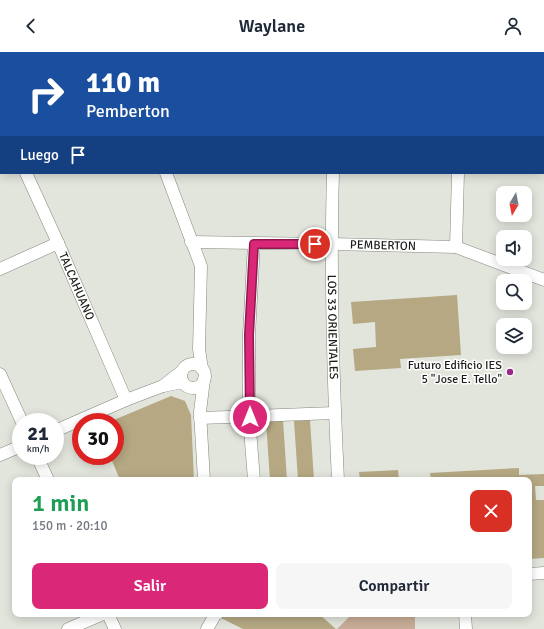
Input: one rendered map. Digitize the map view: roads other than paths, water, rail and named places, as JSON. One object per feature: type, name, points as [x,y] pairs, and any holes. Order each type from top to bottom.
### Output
[{"type":"street","name":"TALCAHUANO","points":[[26,174],[126,400]]},
{"type":"street","points":[[166,174],[200,266],[199,349],[203,374],[200,415],[204,477]]},
{"type":"street","name":"LOS 33 ORIENTALES","points":[[332,174],[331,244],[334,413],[338,477]]},
{"type":"street","points":[[456,247],[458,174]]},
{"type":"street","name":"PEMBERTON","points":[[191,242],[456,247],[544,280]]},
{"type":"street","points":[[0,269],[58,243]]},
{"type":"street","points":[[254,244],[249,335],[250,417],[254,477]]},
{"type":"street","points":[[64,427],[184,377],[199,349]]},
{"type":"street","points":[[200,415],[184,377],[188,365],[196,364],[203,374]]},
{"type":"street","points":[[0,374],[18,413]]},
{"type":"street","points":[[184,377],[196,387],[199,385],[203,374]]},
{"type":"street","points":[[200,415],[250,417],[334,413]]},
{"type":"street","points":[[0,455],[12,450]]},
{"type":"street","points":[[41,465],[47,477]]},
{"type":"street","points":[[532,574],[544,573]]},
{"type":"street","points":[[68,629],[96,617]]},
{"type":"street","points":[[109,617],[115,629]]},
{"type":"street","points":[[207,629],[213,617]]},
{"type":"street","points":[[465,617],[466,629]]},
{"type":"place","name":"Futuro Edificio IES 5 \"Jose E. Tello\"","points":[[510,372]]}]
